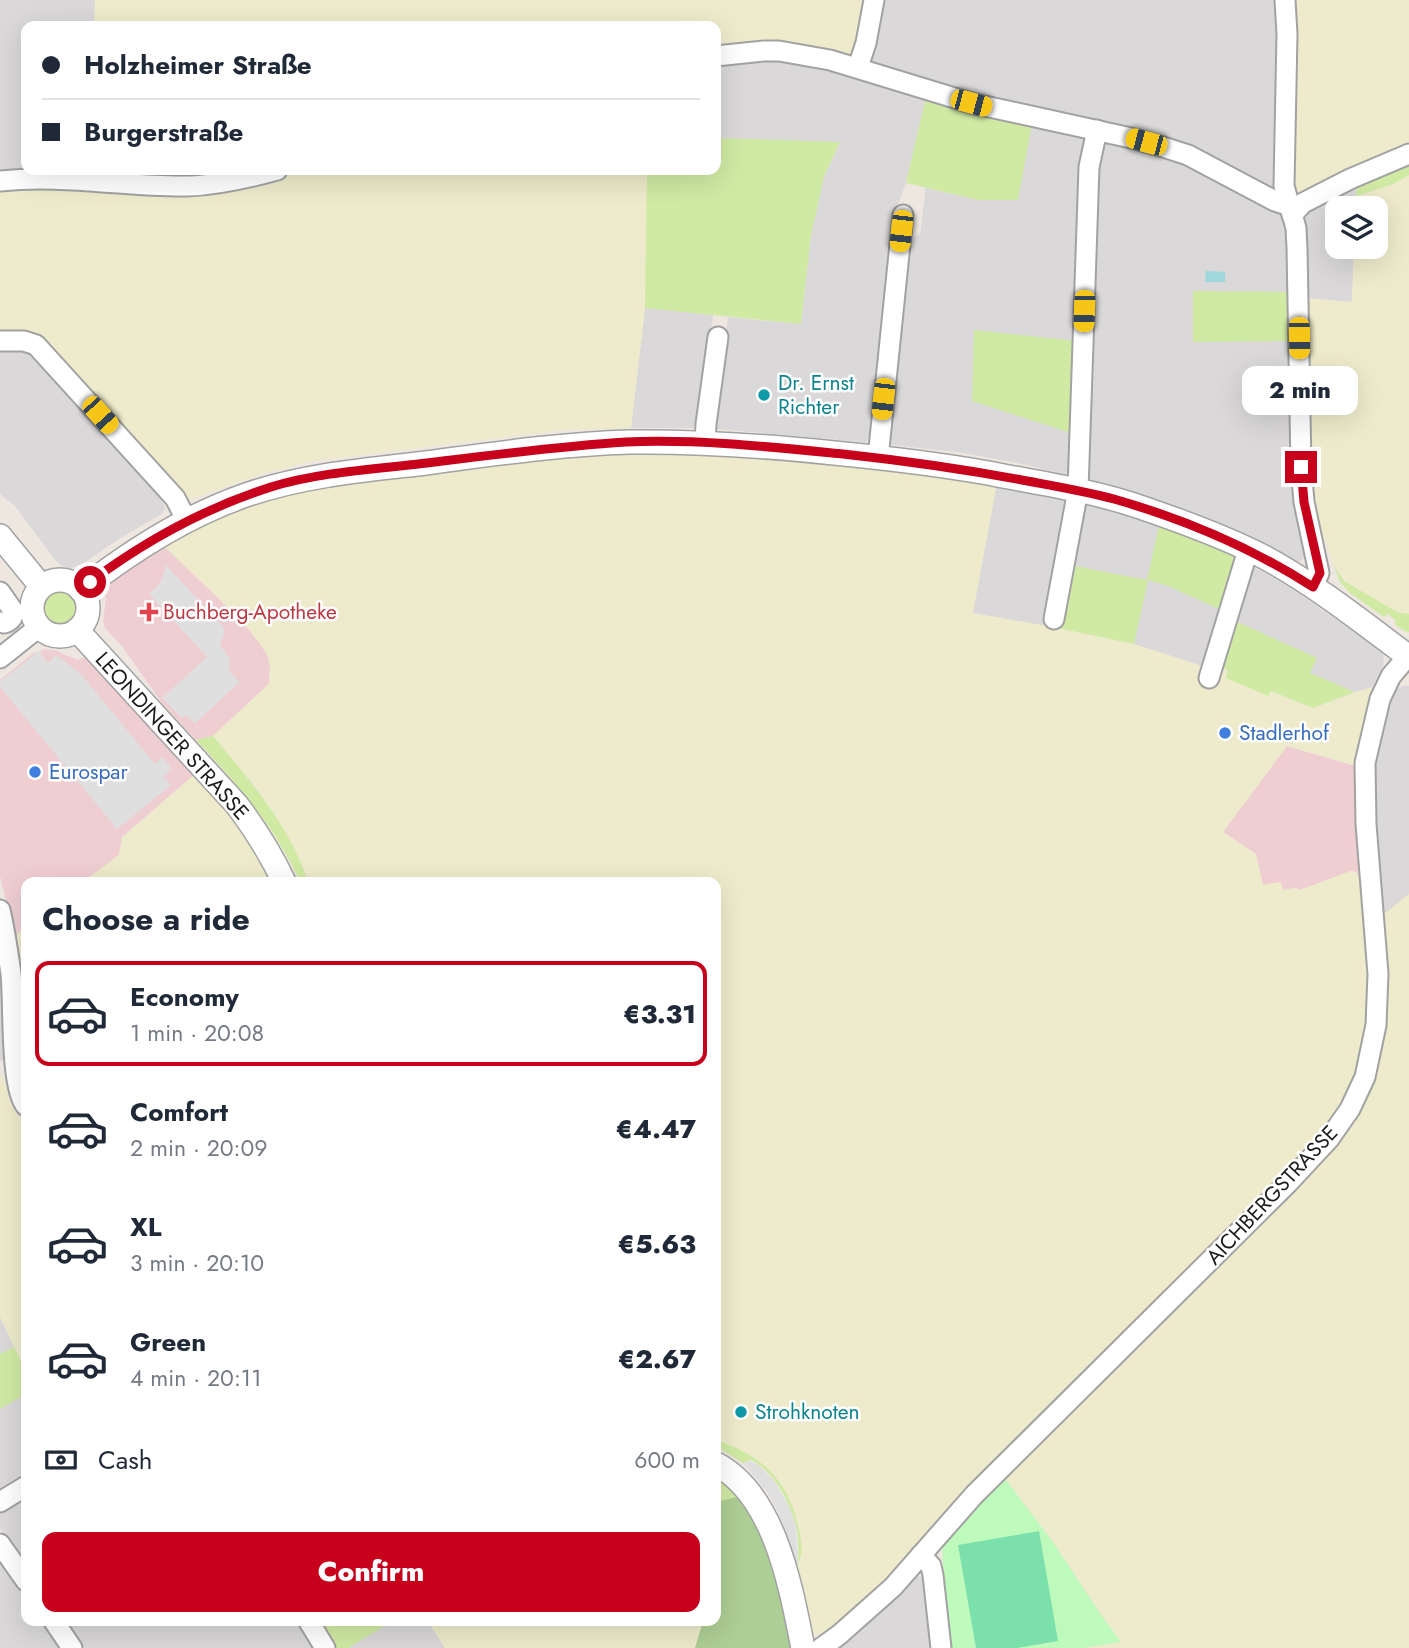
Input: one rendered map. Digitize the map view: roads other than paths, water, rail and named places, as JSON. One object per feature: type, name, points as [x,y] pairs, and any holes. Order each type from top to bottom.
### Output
[{"type":"street","points":[[858,68],[874,0]]},
{"type":"street","points":[[1285,0],[1287,34],[1284,187],[1296,228],[1301,467],[1304,502],[1320,573],[1313,587]]},
{"type":"street","points":[[721,55],[779,51],[830,60],[971,103],[1151,143],[1188,155],[1291,211]]},
{"type":"street","points":[[1054,619],[1078,491],[1089,167],[1097,130]]},
{"type":"street","points":[[1291,211],[1350,179],[1409,154]]},
{"type":"street","points":[[0,181],[41,178],[188,186],[258,175]]},
{"type":"street","points":[[877,458],[902,215]]},
{"type":"street","points":[[705,443],[718,337]]},
{"type":"street","points":[[0,341],[24,341],[36,345],[175,498],[187,521]]},
{"type":"street","points":[[81,590],[144,545],[187,521],[242,496],[275,486],[349,472],[550,447],[629,442],[705,443],[797,449],[955,467],[1078,491],[1137,506],[1248,550],[1285,569],[1408,656]]},
{"type":"street","points":[[0,536],[41,586]]},
{"type":"street","points":[[1209,678],[1248,550]]},
{"type":"street","points":[[63,580],[75,584],[81,590],[88,610],[77,630],[55,636],[39,627],[31,607],[41,586],[63,580]]},
{"type":"street","points":[[0,622],[4,624],[13,618],[14,612],[2,598]]},
{"type":"street","points":[[0,658],[39,627]]},
{"type":"street","name":"LEONDINGER STRASSE","points":[[77,630],[237,805],[255,829],[282,877]]},
{"type":"street","name":"AICHBERGSTRASSE","points":[[821,1648],[893,1587],[974,1495],[1288,1183],[1329,1139],[1350,1109],[1365,1077],[1378,1001],[1366,824],[1365,763],[1380,699],[1391,676],[1408,656]]},
{"type":"street","points":[[0,910],[11,975],[16,1072],[21,1098]]},
{"type":"street","points":[[721,1467],[745,1486],[764,1514],[793,1599],[803,1648]]},
{"type":"street","points":[[0,1502],[21,1489]]},
{"type":"street","points":[[0,1544],[21,1574]]},
{"type":"street","points":[[921,1555],[931,1566],[933,1574],[941,1648]]},
{"type":"street","points":[[57,1626],[72,1648]]},
{"type":"street","points":[[312,1626],[325,1648]]},
{"type":"water","points":[[1206,271],[1225,272],[1225,282],[1205,282]]},
{"type":"place","name":"Dr. Ernst Richter","points":[[764,395]]},
{"type":"place","name":"Buchberg-Apotheke","points":[[149,612]]},
{"type":"place","name":"Stadlerhof","points":[[1225,733]]},
{"type":"place","name":"Eurospar","points":[[35,772]]},
{"type":"place","name":"Strohknoten","points":[[741,1412]]}]
